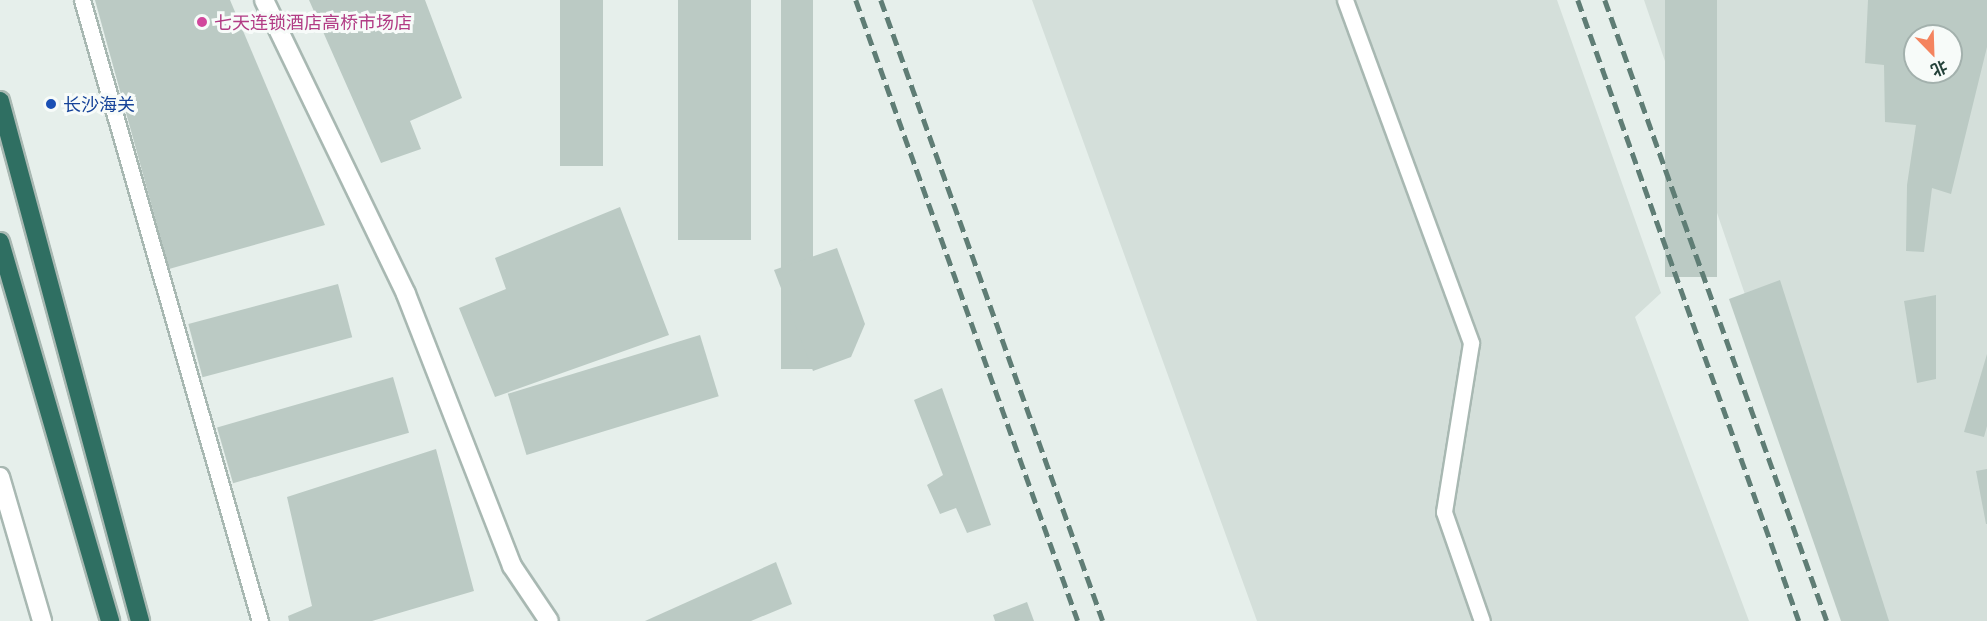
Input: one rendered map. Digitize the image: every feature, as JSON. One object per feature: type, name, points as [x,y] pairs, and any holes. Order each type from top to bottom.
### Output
[{"type":"highway","points":[[0,101],[140,621]]},
{"type":"highway","points":[[0,242],[110,621]]},
{"type":"street","points":[[264,0],[405,294],[512,566],[549,621]]},
{"type":"street","points":[[0,477],[42,621]]},
{"type":"lane","points":[[82,0],[260,621]]},
{"type":"lane","points":[[1345,0],[1357,24],[1471,343],[1444,512],[1482,621]]},
{"type":"shaded area","points":[[1032,0],[1557,0],[1661,293],[1635,317],[1749,621],[1257,621]]},
{"type":"shaded area","points":[[1644,0],[1987,0],[1987,621],[1857,621]]},
{"type":"building","points":[[95,0],[230,0],[325,225],[169,269]]},
{"type":"building","points":[[309,0],[425,0],[462,98],[410,121],[421,149],[381,163]]},
{"type":"building","points":[[560,0],[603,0],[603,166],[560,166]]},
{"type":"building","points":[[678,0],[751,0],[751,240],[678,240]]},
{"type":"building","points":[[781,0],[813,0],[813,369],[781,369]]},
{"type":"building","points":[[1665,0],[1717,0],[1717,277],[1665,277]]},
{"type":"building","points":[[1868,0],[1987,0],[1987,47],[1951,194],[1932,188],[1924,252],[1906,251],[1907,185],[1916,125],[1885,122],[1884,65],[1865,63]]},
{"type":"building","points":[[620,207],[669,335],[495,397],[459,308],[506,289],[495,258]]},
{"type":"building","points":[[837,248],[865,324],[851,357],[813,371],[774,270]]},
{"type":"building","points":[[1780,280],[1889,621],[1841,621],[1729,299]]},
{"type":"building","points":[[338,284],[352,337],[203,377],[188,324]]},
{"type":"building","points":[[1936,295],[1936,379],[1917,383],[1904,301]]},
{"type":"building","points":[[700,335],[719,396],[526,455],[508,394]]},
{"type":"building","points":[[1987,354],[1987,426],[1984,437],[1964,432]]},
{"type":"building","points":[[393,377],[409,433],[233,483],[217,427]]},
{"type":"building","points":[[942,388],[991,525],[967,533],[956,508],[940,514],[927,485],[943,475],[914,400]]},
{"type":"building","points":[[436,449],[474,591],[372,621],[289,621],[288,616],[312,606],[287,497]]},
{"type":"building","points":[[1987,469],[1987,524],[1986,524],[1976,471]]},
{"type":"building","points":[[776,562],[792,604],[751,621],[645,621]]},
{"type":"building","points":[[1027,602],[1034,621],[995,621],[993,615]]},
{"type":"railway","points":[[856,0],[1078,621]]},
{"type":"railway","points":[[881,0],[1103,621]]},
{"type":"railway","points":[[1578,0],[1799,621]]},
{"type":"railway","points":[[1605,0],[1827,621]]},
{"type":"place","name":"七天连锁酒店高桥市场店","points":[[202,22]]},
{"type":"place","name":"长沙海关","points":[[51,104]]}]
